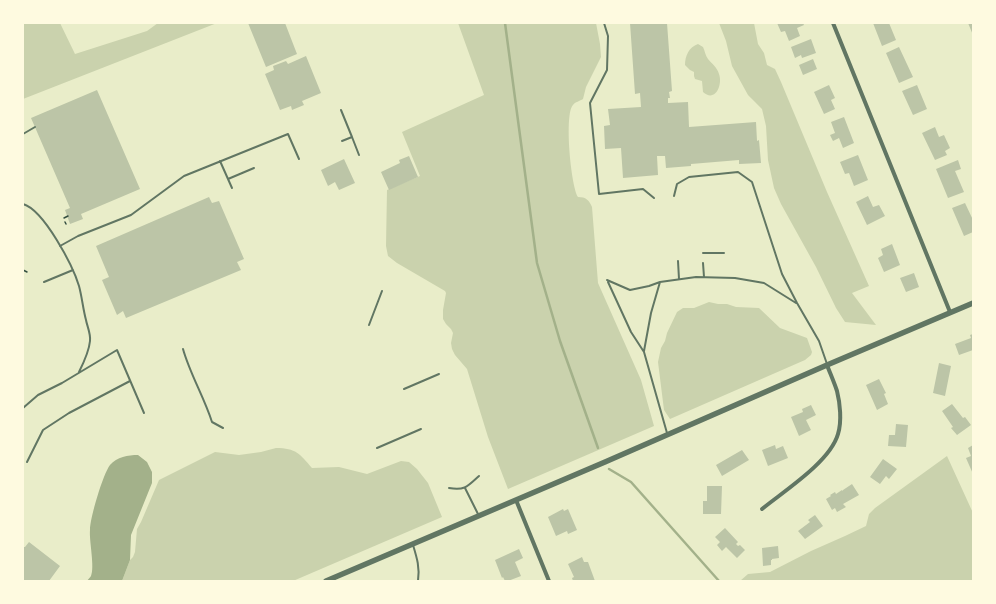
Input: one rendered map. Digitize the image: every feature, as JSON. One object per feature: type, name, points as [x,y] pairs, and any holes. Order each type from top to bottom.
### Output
[{"type":"street","points":[[833,23],[950,312]]},
{"type":"street","points":[[326,581],[668,435],[973,302]]},
{"type":"street","points":[[762,509],[816,466],[830,450],[838,434],[840,421],[837,391],[827,365]]},
{"type":"street","points":[[516,500],[549,581]]},
{"type":"lane","points":[[604,23],[608,36],[607,70],[590,103],[600,194],[643,190],[654,198]]},
{"type":"lane","points":[[341,110],[359,155]]},
{"type":"lane","points":[[23,134],[35,127]]},
{"type":"lane","points":[[60,246],[78,236],[131,215],[184,176],[288,134],[299,159]]},
{"type":"lane","points":[[342,141],[352,137]]},
{"type":"lane","points":[[220,161],[232,188]]},
{"type":"lane","points":[[228,179],[254,168]]},
{"type":"lane","points":[[674,196],[677,184],[689,177],[738,172],[752,182],[782,274],[797,304],[819,341],[827,365]]},
{"type":"lane","points":[[23,204],[28,205],[44,221],[73,270],[79,286],[90,339],[86,360],[78,372]]},
{"type":"lane","points":[[703,253],[724,253]]},
{"type":"lane","points":[[678,261],[679,279]]},
{"type":"lane","points":[[703,263],[704,277]]},
{"type":"lane","points":[[44,282],[73,270]]},
{"type":"lane","points":[[668,435],[644,352],[631,332],[607,280],[630,290],[660,282],[679,279],[704,277],[736,278],[764,283],[797,304]]},
{"type":"lane","points":[[644,352],[651,312],[660,282]]},
{"type":"lane","points":[[369,325],[382,291]]},
{"type":"lane","points":[[183,349],[212,422],[223,428]]},
{"type":"lane","points":[[23,408],[38,395],[62,383],[78,372],[117,350],[144,413]]},
{"type":"lane","points":[[404,389],[439,374]]},
{"type":"lane","points":[[27,462],[44,430],[69,413],[130,381]]},
{"type":"lane","points":[[377,448],[421,429]]},
{"type":"lane","points":[[449,488],[457,490],[465,488],[479,476]]},
{"type":"lane","points":[[465,488],[479,516]]},
{"type":"lane","points":[[413,544],[418,560],[418,581]]},
{"type":"path","points":[[64,218],[68,216]]},
{"type":"path","points":[[23,270],[27,272]]},
{"type":"shaded area","points":[[23,23],[60,23],[75,54],[147,31],[158,23],[217,23],[23,99]]},
{"type":"shaded area","points":[[458,23],[596,23],[601,57],[586,87],[583,99],[576,102],[570,111],[569,135],[573,179],[578,197],[587,199],[592,207],[598,283],[641,380],[654,426],[508,489],[488,437],[467,369],[452,349],[451,343],[453,333],[443,319],[445,291],[397,263],[388,256],[386,246],[387,190],[420,176],[402,132],[484,95]]},
{"type":"shaded area","points":[[719,23],[754,23],[758,44],[764,53],[767,65],[775,69],[781,82],[827,192],[869,286],[852,293],[876,325],[845,322],[836,308],[816,267],[781,204],[774,188],[768,160],[766,126],[762,109],[748,95],[732,66],[726,41]]},
{"type":"shaded area","points":[[698,44],[703,47],[707,58],[716,67],[719,74],[719,87],[714,94],[711,95],[707,95],[703,92],[702,81],[695,79],[694,72],[685,65],[688,52],[692,47]]},
{"type":"shaded area","points":[[709,302],[727,304],[736,307],[759,308],[780,328],[807,338],[812,352],[811,355],[805,360],[670,419],[664,410],[658,362],[661,348],[677,312],[683,308],[694,308]]},
{"type":"shaded area","points":[[276,448],[288,449],[297,453],[312,468],[339,467],[367,474],[401,461],[409,462],[417,469],[428,483],[442,517],[293,581],[122,581],[130,560],[135,552],[137,529],[159,480],[215,452],[239,455]]},
{"type":"shaded area","points":[[138,455],[147,462],[152,472],[152,483],[131,535],[130,560],[122,581],[87,581],[92,572],[90,535],[92,516],[104,477],[110,465],[119,458]]},
{"type":"shaded area","points":[[947,456],[973,513],[973,581],[740,581],[748,574],[770,572],[811,551],[866,526],[869,514],[875,508]]},
{"type":"building","points":[[248,23],[285,23],[297,54],[266,67]]},
{"type":"building","points":[[630,23],[667,23],[672,91],[669,92],[670,98],[668,98],[668,103],[688,102],[689,127],[756,122],[757,141],[759,140],[761,163],[739,164],[739,160],[691,164],[691,166],[666,168],[665,156],[657,156],[658,175],[623,178],[621,148],[605,149],[604,126],[610,125],[608,109],[641,107],[640,93],[635,94]]},
{"type":"building","points":[[777,23],[803,23],[804,25],[797,28],[800,36],[789,41],[785,31],[781,32]]},
{"type":"building","points":[[873,23],[889,23],[896,40],[882,46]]},
{"type":"building","points":[[968,23],[973,23],[973,35]]},
{"type":"building","points":[[811,39],[816,53],[802,58],[801,55],[795,58],[791,47]]},
{"type":"building","points":[[899,47],[913,77],[899,83],[886,53]]},
{"type":"building","points":[[306,56],[321,93],[302,101],[304,105],[292,110],[291,106],[280,110],[265,74],[274,70],[273,66],[286,61],[288,64]]},
{"type":"building","points":[[813,59],[817,69],[803,75],[799,65]]},
{"type":"building","points":[[829,85],[835,98],[831,100],[835,109],[824,114],[814,92]]},
{"type":"building","points":[[917,85],[927,109],[913,115],[902,91]]},
{"type":"building","points":[[97,90],[140,189],[81,214],[83,219],[70,224],[65,210],[70,208],[31,118]]},
{"type":"building","points":[[844,117],[854,143],[843,148],[839,138],[833,141],[830,135],[835,133],[831,122]]},
{"type":"building","points":[[935,127],[939,137],[944,135],[950,148],[945,151],[947,155],[935,160],[922,133]]},
{"type":"building","points":[[858,155],[868,180],[854,186],[849,173],[845,174],[840,162]]},
{"type":"building","points":[[409,156],[418,177],[389,190],[381,172],[400,163],[399,160]]},
{"type":"building","points":[[344,159],[355,183],[339,190],[335,182],[328,186],[321,170]]},
{"type":"building","points":[[958,160],[961,169],[955,171],[964,192],[948,198],[936,169]]},
{"type":"building","points":[[868,196],[873,207],[879,205],[885,216],[867,225],[856,202]]},
{"type":"building","points":[[209,197],[212,203],[219,201],[244,259],[237,262],[241,270],[126,318],[123,311],[117,315],[102,280],[109,277],[96,246]]},
{"type":"building","points":[[965,203],[973,220],[973,232],[964,236],[952,208]]},
{"type":"building","points":[[892,244],[900,265],[884,272],[878,258],[883,255],[881,249]]},
{"type":"building","points":[[914,273],[919,287],[906,292],[900,278]]},
{"type":"building","points":[[973,334],[973,350],[959,355],[955,344],[971,338],[970,335]]},
{"type":"building","points":[[939,363],[951,366],[945,396],[933,393]]},
{"type":"building","points":[[879,379],[886,393],[884,394],[888,404],[877,410],[866,385]]},
{"type":"building","points":[[952,404],[963,418],[965,417],[971,425],[957,435],[951,428],[953,427],[942,411]]},
{"type":"building","points":[[811,405],[816,415],[806,420],[811,430],[799,436],[791,417],[803,412],[802,409]]},
{"type":"building","points":[[896,424],[908,425],[906,447],[888,446],[889,435],[895,435]]},
{"type":"building","points":[[775,445],[776,449],[783,446],[788,458],[768,466],[762,450]]},
{"type":"building","points":[[973,445],[973,474],[966,458],[971,456],[968,448]]},
{"type":"building","points":[[742,450],[749,460],[722,476],[716,465]]},
{"type":"building","points":[[883,459],[897,469],[889,479],[886,476],[880,484],[870,477]]},
{"type":"building","points":[[852,484],[859,495],[843,504],[846,507],[837,512],[835,508],[832,510],[826,499],[835,492],[836,494],[842,490],[843,491]]},
{"type":"building","points":[[707,486],[722,486],[721,514],[703,514],[703,501],[707,501]]},
{"type":"building","points":[[563,509],[564,511],[568,509],[577,530],[568,534],[567,531],[556,536],[548,517]]},
{"type":"building","points":[[815,515],[823,526],[805,539],[798,531],[810,522],[808,520]]},
{"type":"building","points":[[725,528],[738,542],[736,544],[738,546],[740,545],[745,550],[737,558],[726,547],[722,551],[717,545],[720,542],[715,537]]},
{"type":"building","points":[[29,542],[60,566],[49,581],[23,581],[23,547],[25,547]]},
{"type":"building","points":[[778,546],[779,558],[772,559],[771,565],[763,566],[762,548]]},
{"type":"building","points":[[519,549],[523,558],[515,562],[521,576],[505,581],[503,577],[502,578],[495,560]]},
{"type":"building","points":[[582,557],[584,562],[588,562],[595,581],[573,581],[572,578],[574,577],[568,564]]},
{"type":"waterway","points":[[505,23],[537,263],[560,341],[598,448]]},
{"type":"waterway","points":[[609,469],[631,482],[719,581]]}]
